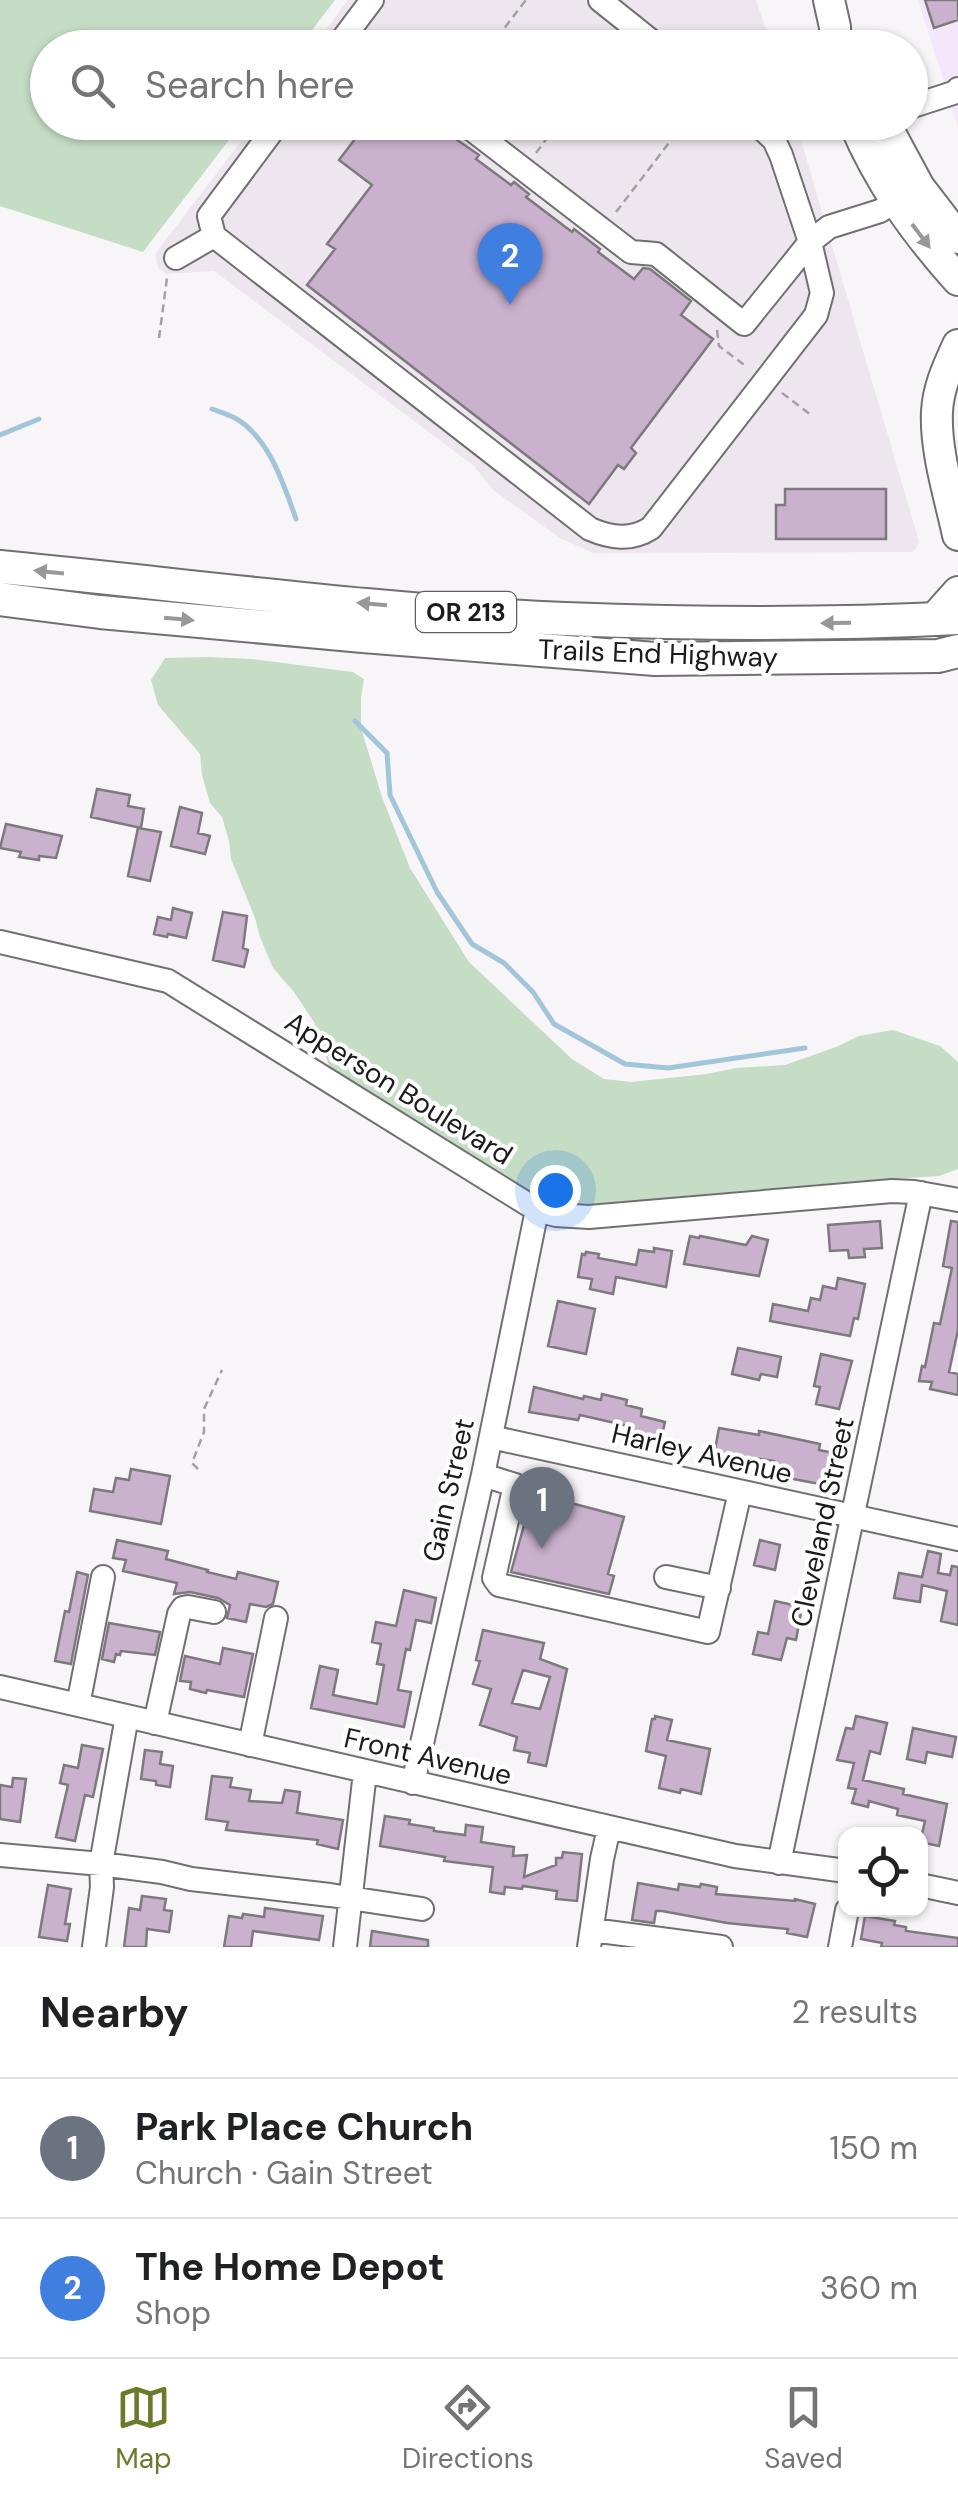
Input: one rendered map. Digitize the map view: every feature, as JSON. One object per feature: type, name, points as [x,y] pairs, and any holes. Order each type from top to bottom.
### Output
[{"type":"highway","name":"Trails End Highway","points":[[0,567],[351,603],[564,619],[800,624],[946,619]]},
{"type":"highway","name":"Trails End Highway","points":[[0,599],[307,631],[655,659],[951,657]]},
{"type":"main road","points":[[867,140],[870,161],[924,242],[958,280]]},
{"type":"main road","points":[[879,140],[958,238]]},
{"type":"main road","points":[[958,346],[946,372],[937,411],[958,535]]},
{"type":"main road","points":[[946,619],[958,592]]},
{"type":"street","points":[[356,30],[372,0]]},
{"type":"street","points":[[600,0],[638,30]]},
{"type":"street","points":[[928,101],[958,89]]},
{"type":"street","points":[[265,140],[208,216],[214,236],[590,529],[609,537],[632,537],[651,528],[816,315],[822,293],[810,242],[774,140]]},
{"type":"street","points":[[485,140],[632,252],[656,254],[744,324],[810,242],[828,227],[880,211],[896,201]]},
{"type":"street","points":[[176,258],[214,236]]},
{"type":"street","name":"Apperson Boulevard","points":[[0,942],[168,981],[538,1210],[556,1216],[589,1217],[892,1191],[958,1200]]},
{"type":"street","name":"Cleveland Street","points":[[780,1863],[921,1193]]},
{"type":"street","name":"Gain Street","points":[[413,1783],[538,1210]]},
{"type":"street","name":"Harley Avenue","points":[[491,1437],[958,1540]]},
{"type":"street","points":[[483,1474],[515,1486],[494,1578],[499,1585]]},
{"type":"street","points":[[460,1576],[708,1632],[740,1492]]},
{"type":"street","points":[[78,1705],[103,1577]]},
{"type":"street","points":[[666,1577],[718,1588]]},
{"type":"street","points":[[155,1723],[179,1614],[188,1607],[214,1612]]},
{"type":"street","points":[[250,1745],[276,1618]]},
{"type":"street","name":"Front Avenue","points":[[0,1687],[735,1856],[838,1869]]},
{"type":"street","points":[[94,1947],[102,1864],[128,1716]]},
{"type":"street","points":[[345,1947],[366,1772]]},
{"type":"street","points":[[609,1828],[591,1939],[720,1947]]},
{"type":"street","points":[[0,1854],[102,1864],[191,1880],[422,1909]]},
{"type":"street","points":[[928,1887],[958,1893]]},
{"type":"street","points":[[840,1947],[846,1917]]},
{"type":"path","points":[[503,30],[526,0]]},
{"type":"path","points":[[523,170],[546,140]]},
{"type":"path","points":[[602,230],[671,140]]},
{"type":"path","points":[[159,338],[168,271],[176,258]]},
{"type":"path","points":[[198,1469],[192,1463],[204,1432],[204,1409],[222,1370]]},
{"type":"shaded area","points":[[348,0],[756,0],[766,30],[326,30]]},
{"type":"shaded area","points":[[918,0],[958,0],[958,127],[928,30]]},
{"type":"shaded area","points":[[242,140],[801,140],[919,541],[917,547],[912,552],[593,553],[560,538],[493,490],[474,466],[214,271],[166,274],[158,268],[155,254]]},
{"type":"green space","points":[[0,0],[335,0],[312,30],[30,30],[30,140],[229,140],[143,252],[0,206]]},
{"type":"green space","points":[[208,657],[353,672],[364,679],[361,728],[410,868],[469,962],[572,1059],[604,1079],[631,1082],[785,1065],[859,1036],[893,1030],[940,1046],[958,1062],[958,1169],[939,1176],[584,1205],[525,1189],[329,1066],[314,1022],[273,968],[260,937],[231,859],[222,817],[210,803],[200,754],[158,705],[151,680],[165,658]]},
{"type":"building","points":[[925,0],[958,0],[958,20],[934,28]]},
{"type":"building","points":[[354,140],[457,140],[479,155],[476,159],[511,185],[514,182],[529,194],[526,197],[572,232],[574,229],[634,279],[643,268],[650,269],[691,301],[681,315],[713,339],[631,448],[636,453],[624,469],[618,465],[589,504],[307,285],[335,249],[327,244],[372,185],[339,160]]},
{"type":"building","points":[[785,489],[886,489],[886,539],[776,539],[776,505],[785,505]]},
{"type":"building","points":[[97,789],[130,795],[128,806],[144,809],[141,828],[91,817]]},
{"type":"building","points":[[180,807],[202,813],[198,833],[210,836],[205,854],[171,846]]},
{"type":"building","points":[[6,824],[62,836],[56,858],[19,857],[21,852],[0,848]]},
{"type":"building","points":[[138,828],[161,832],[150,881],[128,876]]},
{"type":"building","points":[[173,908],[192,913],[186,938],[154,934],[158,917],[171,920]]},
{"type":"building","points":[[223,912],[247,916],[244,967],[213,960]]},
{"type":"building","points":[[880,1221],[882,1248],[864,1249],[865,1257],[849,1258],[848,1250],[830,1251],[828,1225]]},
{"type":"building","points":[[951,1221],[958,1222],[958,1330],[949,1372],[958,1374],[958,1395],[930,1389],[932,1382],[919,1381],[934,1323],[940,1324],[952,1268],[943,1266]]},
{"type":"building","points":[[690,1236],[746,1245],[752,1236],[768,1240],[759,1276],[684,1264]]},
{"type":"building","points":[[654,1248],[672,1251],[666,1287],[616,1277],[613,1294],[590,1289],[592,1279],[578,1277],[582,1254],[586,1252],[636,1265],[639,1250],[654,1252]]},
{"type":"building","points":[[838,1278],[865,1284],[850,1336],[770,1321],[773,1304],[808,1311],[811,1298],[820,1300],[823,1286],[836,1289]]},
{"type":"building","points":[[558,1301],[595,1309],[586,1354],[548,1346]]},
{"type":"building","points":[[738,1348],[781,1357],[777,1377],[761,1374],[759,1380],[732,1374]]},
{"type":"building","points":[[821,1354],[852,1361],[839,1409],[816,1404],[820,1387],[814,1386]]},
{"type":"building","points":[[534,1387],[583,1399],[584,1396],[601,1400],[602,1394],[627,1400],[626,1405],[642,1409],[641,1416],[665,1422],[661,1439],[627,1434],[628,1426],[580,1415],[578,1420],[529,1412]]},
{"type":"building","points":[[719,1428],[759,1435],[759,1431],[820,1444],[819,1450],[834,1453],[829,1480],[821,1479],[820,1484],[788,1478],[787,1484],[770,1480],[774,1461],[714,1455]]},
{"type":"building","points":[[131,1469],[170,1476],[161,1524],[90,1511],[94,1489],[113,1492],[116,1478],[129,1480]]},
{"type":"building","points":[[529,1492],[624,1517],[608,1574],[614,1576],[609,1594],[511,1572]]},
{"type":"building","points":[[117,1540],[168,1551],[166,1559],[207,1572],[236,1579],[238,1572],[278,1582],[273,1604],[250,1604],[246,1622],[227,1618],[230,1605],[218,1598],[190,1592],[174,1594],[177,1583],[123,1571],[126,1560],[113,1558]]},
{"type":"building","points":[[760,1540],[780,1545],[775,1570],[754,1565]]},
{"type":"building","points":[[928,1551],[941,1554],[938,1573],[950,1575],[952,1566],[958,1567],[958,1625],[941,1621],[947,1591],[922,1585],[920,1602],[894,1598],[899,1573],[922,1577]]},
{"type":"building","points":[[77,1572],[88,1575],[71,1664],[55,1661]]},
{"type":"building","points":[[404,1590],[436,1598],[431,1623],[416,1620],[410,1650],[406,1649],[398,1690],[411,1692],[404,1727],[311,1708],[320,1666],[338,1670],[333,1695],[377,1704],[384,1665],[377,1664],[381,1644],[372,1642],[376,1622],[396,1626]]},
{"type":"building","points":[[775,1601],[802,1607],[796,1640],[787,1638],[781,1660],[753,1654],[758,1632],[768,1634]]},
{"type":"building","points":[[109,1623],[160,1632],[155,1655],[121,1651],[114,1662],[102,1659]]},
{"type":"building","points":[[483,1630],[544,1643],[540,1659],[567,1669],[546,1766],[528,1762],[530,1753],[514,1750],[517,1737],[480,1725],[491,1689],[473,1684],[480,1661],[476,1660]],"holes":[[[523,1670],[550,1677],[540,1709],[512,1703]]]},
{"type":"building","points":[[223,1648],[253,1654],[244,1697],[190,1689],[191,1682],[180,1681],[185,1656],[220,1664]]},
{"type":"building","points":[[655,1716],[672,1720],[667,1740],[710,1749],[701,1794],[659,1788],[666,1756],[646,1751]]},
{"type":"building","points":[[856,1716],[887,1723],[880,1754],[870,1751],[863,1780],[947,1804],[939,1846],[928,1844],[925,1821],[897,1815],[898,1809],[869,1801],[868,1807],[852,1803],[856,1789],[848,1788],[854,1763],[837,1760],[846,1728],[853,1729]]},
{"type":"building","points":[[913,1728],[956,1737],[952,1757],[927,1752],[925,1763],[907,1759]]},
{"type":"building","points":[[82,1745],[103,1749],[93,1797],[85,1795],[75,1841],[56,1837],[68,1785],[60,1783],[64,1765],[78,1768]]},
{"type":"building","points":[[145,1750],[162,1752],[160,1764],[173,1766],[170,1787],[141,1779]]},
{"type":"building","points":[[212,1776],[232,1778],[230,1787],[251,1790],[249,1801],[282,1803],[285,1790],[300,1792],[297,1813],[343,1820],[338,1849],[317,1844],[318,1840],[226,1830],[228,1822],[206,1819]]},
{"type":"building","points":[[13,1778],[26,1779],[20,1822],[0,1819],[0,1785],[12,1787]]},
{"type":"building","points":[[385,1816],[410,1820],[409,1824],[434,1831],[465,1835],[466,1825],[483,1827],[481,1842],[514,1847],[513,1856],[527,1855],[524,1877],[556,1865],[556,1858],[562,1858],[563,1852],[582,1854],[577,1901],[556,1899],[557,1891],[523,1886],[505,1887],[504,1894],[490,1892],[493,1867],[444,1861],[445,1857],[380,1846]]},
{"type":"building","points":[[638,1883],[678,1890],[679,1884],[701,1884],[717,1887],[716,1894],[815,1904],[807,1937],[787,1933],[788,1929],[662,1911],[656,1911],[654,1923],[632,1920]]},
{"type":"building","points":[[48,1885],[71,1889],[65,1924],[70,1924],[67,1941],[39,1937]]},
{"type":"building","points":[[142,1896],[166,1899],[164,1910],[172,1911],[169,1932],[147,1929],[146,1947],[124,1947],[129,1908],[140,1910]]},
{"type":"building","points":[[265,1908],[323,1916],[319,1940],[253,1931],[251,1947],[224,1947],[229,1916],[264,1917]]},
{"type":"building","points":[[865,1917],[871,1917],[895,1921],[894,1925],[906,1927],[906,1931],[958,1938],[958,1947],[881,1947],[882,1943],[861,1939]]},
{"type":"building","points":[[372,1931],[428,1940],[428,1947],[370,1947]]},
{"type":"waterway","points":[[212,409],[235,418],[257,437],[274,463],[296,519]]},
{"type":"waterway","points":[[0,435],[39,419]]},
{"type":"waterway","points":[[355,721],[387,753],[390,795],[437,892],[472,944],[504,963],[533,992],[554,1024],[625,1064],[668,1068],[805,1048]]},
{"type":"place","name":"The Home Depot","points":[[510,305]]},
{"type":"place","name":"Park Place Church","points":[[542,1549]]}]
